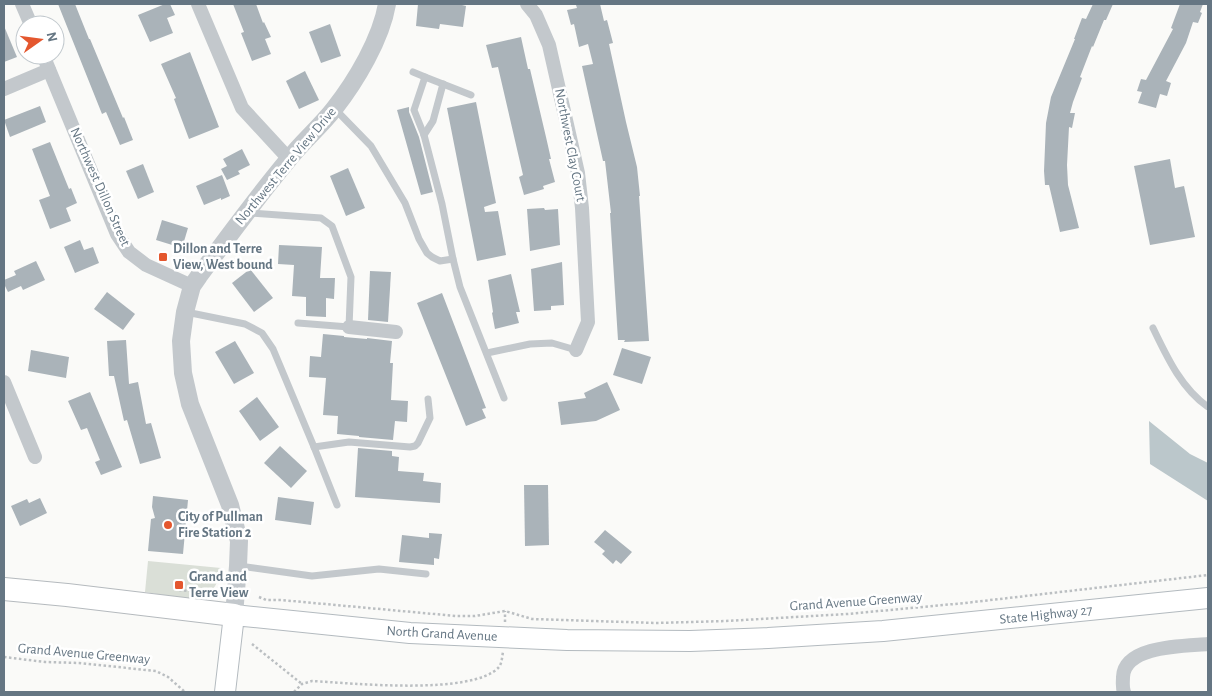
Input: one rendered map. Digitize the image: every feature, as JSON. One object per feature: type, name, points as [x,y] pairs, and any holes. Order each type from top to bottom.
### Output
[{"type":"main road","name":"North Grand Avenue","points":[[4,589],[67,594],[234,615],[410,633],[567,640],[690,641],[883,631]]},
{"type":"main road","name":"State Highway 27","points":[[883,631],[1208,598]]},
{"type":"main road","points":[[226,686],[234,615]]},
{"type":"street","points":[[198,4],[242,108],[289,159]]},
{"type":"street","name":"Northwest Terre View Drive","points":[[234,615],[240,540],[230,505],[188,396],[183,373],[181,341],[185,312],[192,286],[246,213],[289,159],[334,108],[355,78],[372,50],[386,12],[387,4]]},
{"type":"street","name":"Northwest Clay Court","points":[[527,4],[536,15],[549,45],[578,173],[582,208],[588,322],[576,350]]},
{"type":"street","name":"Northwest Dillon Street","points":[[47,65],[117,234],[129,252],[146,265],[192,286]]},
{"type":"street","points":[[4,89],[49,70]]},
{"type":"street","points":[[349,327],[396,332]]},
{"type":"street","points":[[4,382],[35,457]]},
{"type":"street","points":[[1124,692],[1123,671],[1126,665],[1136,657],[1162,649],[1208,644]]},
{"type":"lane","points":[[413,72],[471,95]]},
{"type":"lane","points":[[424,77],[414,110],[424,136],[442,204],[460,287],[504,398]]},
{"type":"lane","points":[[424,136],[433,121],[443,84]]},
{"type":"lane","points":[[334,108],[371,146],[405,203],[419,239],[427,253],[440,261],[453,259]]},
{"type":"lane","points":[[246,213],[321,218],[332,226],[352,277],[349,327],[298,324]]},
{"type":"lane","points":[[185,312],[246,324],[262,333],[273,349],[337,506]]},
{"type":"lane","points":[[1152,328],[1177,375],[1187,388],[1208,407]]},
{"type":"lane","points":[[487,353],[530,344],[552,343],[576,350]]},
{"type":"lane","points":[[314,447],[349,442],[415,446],[430,418],[428,399]]},
{"type":"lane","points":[[238,566],[312,576],[379,569],[426,574]]},
{"type":"path","name":"Grand Avenue Greenway","points":[[259,597],[266,600],[456,616],[476,616],[505,611],[532,619],[656,623],[847,614],[956,604],[1208,575]]},
{"type":"path","points":[[252,644],[302,684]]},
{"type":"path","points":[[294,692],[302,684],[312,680],[418,686],[448,684],[469,680],[489,674],[500,666],[504,651]]},
{"type":"path","name":"Grand Avenue Greenway","points":[[4,657],[156,671],[168,677],[184,692]]},
{"type":"shaded area","points":[[1149,421],[1190,454],[1208,463],[1208,501],[1150,464]]},
{"type":"shaded area","points":[[148,561],[221,568],[217,582],[208,594],[200,598],[181,598],[145,592]]},
{"type":"building","points":[[58,4],[75,4],[133,140],[120,145],[106,112],[102,114],[65,22],[65,15],[62,15]]},
{"type":"building","points":[[165,4],[170,4],[175,15],[167,18],[173,33],[150,42],[138,15]]},
{"type":"building","points":[[233,4],[256,4],[271,37],[265,39],[271,54],[252,61],[241,33],[244,32]]},
{"type":"building","points":[[418,4],[463,4],[466,6],[463,27],[440,24],[439,29],[416,26]]},
{"type":"building","points":[[600,4],[604,21],[607,20],[613,43],[609,44],[637,167],[649,341],[624,342],[625,340],[618,340],[611,213],[605,161],[603,161],[582,66],[593,64],[588,44],[579,47],[574,24],[571,25],[567,10],[577,8],[576,5]]},
{"type":"building","points":[[1093,4],[1113,4],[1092,46],[1080,77],[1082,78],[1070,113],[1075,113],[1072,128],[1069,127],[1068,185],[1079,228],[1060,232],[1049,185],[1045,185],[1046,123],[1051,97],[1082,18],[1086,19]]},
{"type":"building","points":[[1180,4],[1203,4],[1198,23],[1193,22],[1186,43],[1166,81],[1171,83],[1167,96],[1160,94],[1156,108],[1138,103],[1142,92],[1137,91],[1141,79],[1146,80],[1173,29],[1171,28]]},
{"type":"building","points":[[330,24],[341,56],[321,63],[309,32]]},
{"type":"building","points":[[4,26],[15,52],[15,58],[4,62]]},
{"type":"building","points":[[521,37],[546,137],[555,182],[543,186],[544,189],[524,195],[519,177],[523,175],[498,67],[492,68],[486,45]]},
{"type":"building","points":[[190,52],[219,127],[189,139],[174,99],[176,98],[161,64]]},
{"type":"building","points":[[305,71],[319,100],[299,109],[286,81]]},
{"type":"building","points":[[476,102],[496,203],[484,207],[485,212],[498,211],[506,255],[477,261],[447,108]]},
{"type":"building","points":[[40,106],[46,122],[10,137],[4,120]]},
{"type":"building","points":[[409,107],[433,192],[421,195],[397,110]]},
{"type":"building","points":[[50,142],[69,189],[71,188],[77,203],[66,208],[71,221],[50,229],[39,200],[50,196],[32,149]]},
{"type":"building","points":[[242,149],[250,165],[238,171],[240,174],[227,180],[221,169],[227,166],[223,159]]},
{"type":"building","points":[[1170,159],[1175,188],[1184,186],[1195,237],[1150,245],[1134,166]]},
{"type":"building","points":[[143,164],[154,192],[138,199],[126,171]]},
{"type":"building","points":[[348,168],[365,208],[346,216],[330,176]]},
{"type":"building","points":[[222,175],[230,196],[204,205],[196,186]]},
{"type":"building","points":[[544,208],[545,210],[558,209],[560,245],[530,251],[527,209]]},
{"type":"building","points":[[162,220],[188,228],[182,248],[156,240]]},
{"type":"building","points":[[80,240],[84,250],[93,247],[99,263],[75,273],[64,247]]},
{"type":"building","points":[[279,245],[322,247],[320,278],[335,278],[334,299],[326,298],[326,317],[306,316],[306,297],[292,296],[294,265],[278,264]]},
{"type":"building","points":[[36,261],[45,280],[23,290],[21,286],[8,292],[4,280],[16,275],[14,271]]},
{"type":"building","points":[[562,262],[564,305],[551,306],[551,310],[534,311],[531,269]]},
{"type":"building","points":[[250,269],[273,298],[254,312],[232,283]]},
{"type":"building","points":[[370,271],[391,272],[388,322],[368,320]]},
{"type":"building","points":[[511,274],[520,312],[516,312],[519,323],[495,329],[488,280]]},
{"type":"building","points":[[107,292],[135,314],[123,330],[94,309]]},
{"type":"building","points":[[442,293],[486,408],[482,409],[486,418],[466,426],[417,303]]},
{"type":"building","points":[[323,334],[392,341],[390,363],[393,363],[391,400],[408,401],[407,422],[395,421],[393,440],[337,434],[338,416],[323,415],[326,378],[309,377],[310,356],[321,357]]},
{"type":"building","points":[[126,340],[129,384],[138,382],[146,424],[151,423],[161,458],[140,464],[127,420],[124,421],[114,376],[109,376],[107,341]]},
{"type":"building","points":[[235,341],[254,373],[234,384],[215,352]]},
{"type":"building","points":[[622,348],[651,357],[642,384],[613,375]]},
{"type":"building","points":[[31,350],[69,357],[66,378],[28,371]]},
{"type":"building","points":[[607,382],[620,410],[596,421],[561,425],[558,402],[586,398],[584,393]]},
{"type":"building","points":[[90,392],[122,467],[101,475],[95,462],[100,460],[87,428],[81,430],[68,401]]},
{"type":"building","points":[[257,397],[279,427],[260,441],[239,411]]},
{"type":"building","points":[[280,446],[307,471],[291,488],[264,463]]},
{"type":"building","points":[[358,448],[392,451],[392,456],[399,457],[398,471],[424,473],[423,481],[441,483],[440,503],[355,497]]},
{"type":"building","points":[[524,485],[548,485],[549,545],[525,546]]},
{"type":"building","name":"City of Pullman Fire Station 2","points":[[153,496],[188,500],[183,554],[148,551],[151,519],[155,518],[152,507]]},
{"type":"building","points":[[278,497],[314,502],[311,525],[275,520]]},
{"type":"building","points":[[40,498],[47,513],[20,526],[11,506],[27,499],[29,503]]},
{"type":"building","points":[[605,530],[632,552],[621,564],[616,560],[613,564],[602,554],[605,551],[594,542]]},
{"type":"building","points":[[429,533],[442,534],[439,559],[434,558],[434,565],[399,562],[402,535],[429,538]]},
{"type":"place","name":"Dillon and Terre View, West bound","points":[[163,257]]},
{"type":"place","name":"City of Pullman Fire Station 2","points":[[168,525]]},
{"type":"place","name":"Grand and Terre View","points":[[179,585]]}]
